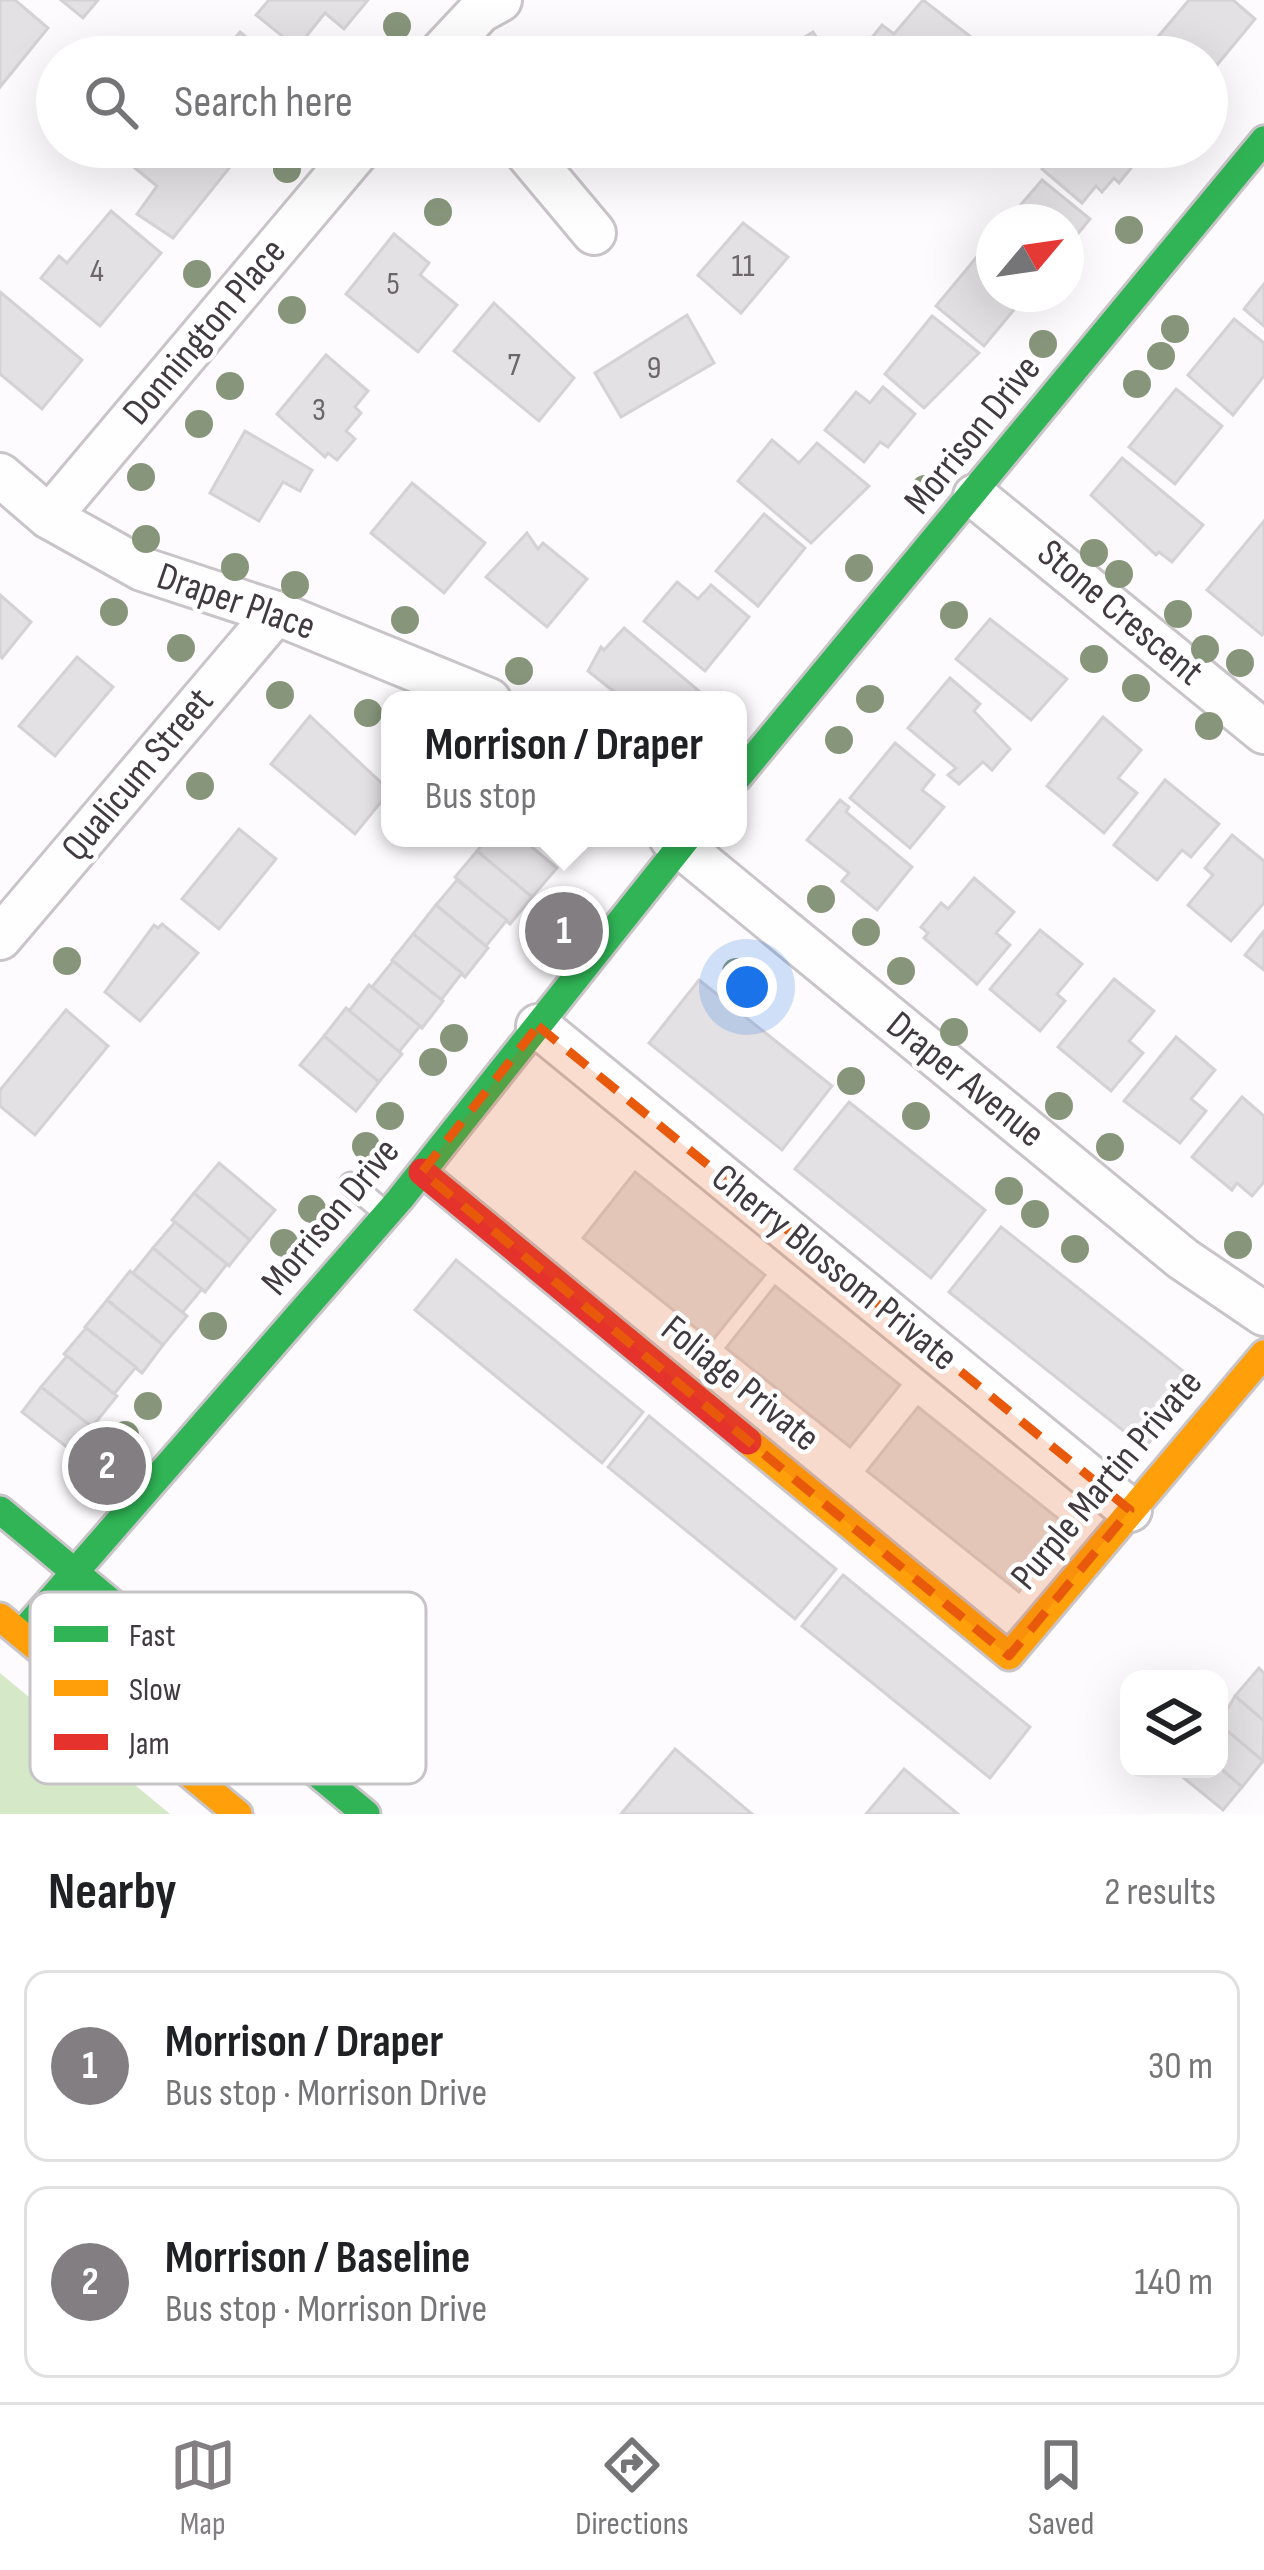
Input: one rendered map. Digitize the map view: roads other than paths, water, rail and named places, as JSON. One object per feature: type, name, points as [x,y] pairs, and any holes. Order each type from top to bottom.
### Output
[{"type":"street","points":[[458,36],[480,11],[500,0]]},
{"type":"street","name":"Morrison Drive","points":[[747,766],[1264,142]]},
{"type":"street","name":"Donnington Place","points":[[49,517],[343,168]]},
{"type":"street","points":[[540,168],[594,233]]},
{"type":"street","name":"Draper Place","points":[[0,476],[49,517],[142,569],[276,613],[466,691]]},
{"type":"street","name":"Stone Crescent","points":[[975,496],[1264,733]]},
{"type":"street","name":"Qualicum Street","points":[[0,938],[276,613]]},
{"type":"street","name":"Morrison Drive","points":[[51,1592],[77,1571],[387,1214],[675,847]]},
{"type":"street","name":"Draper Avenue","points":[[687,847],[1184,1259],[1264,1314]]},
{"type":"street","name":"Cherry Blossom Private","points":[[538,1026],[1130,1510]]},
{"type":"street","name":"Foliage Private","points":[[422,1172],[1010,1656]]},
{"type":"street","name":"Purple Martin Private","points":[[1010,1656],[1264,1354]]},
{"type":"street","points":[[0,1510],[102,1592]]},
{"type":"street","points":[[202,1784],[238,1814]]},
{"type":"street","points":[[330,1784],[366,1814]]},
{"type":"lane","points":[[351,1184],[387,1214]]},
{"type":"place","name":"Morrison / Draper","points":[[564,931]]},
{"type":"place","name":"Morrison / Baseline","points":[[107,1466]]}]
